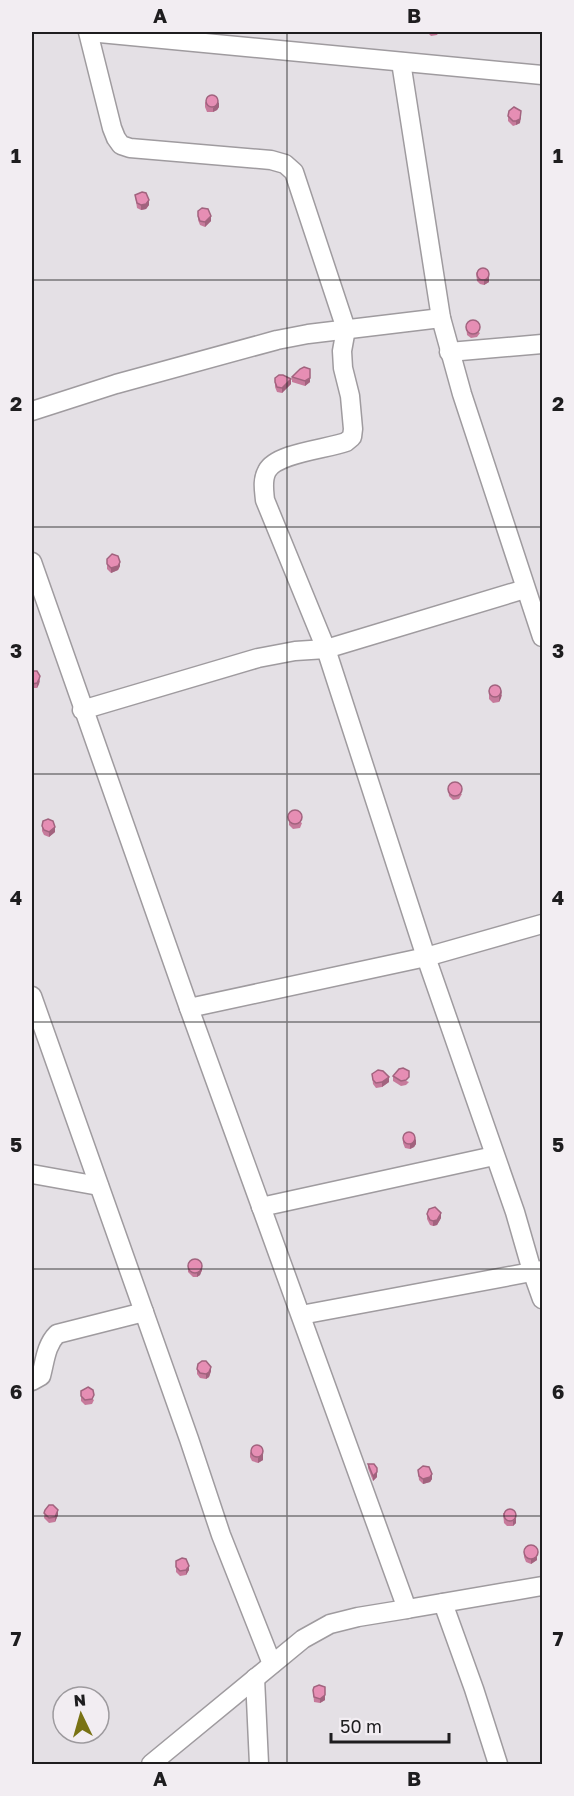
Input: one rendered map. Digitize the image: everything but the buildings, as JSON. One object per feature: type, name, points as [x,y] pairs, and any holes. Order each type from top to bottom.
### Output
[{"type":"street","points":[[543,75],[88,32],[112,128],[121,145],[154,151],[271,160],[285,164],[294,172],[346,329],[342,351],[343,368],[350,396],[353,429],[352,437],[346,442],[289,456],[276,462],[268,470],[263,487],[266,500],[326,649],[426,957],[494,1156],[537,1271],[543,1299]]},
{"type":"street","points":[[401,62],[441,318],[449,352],[525,589],[543,638]]},
{"type":"street","points":[[32,411],[116,384],[277,340],[308,334],[441,318]]},
{"type":"street","points":[[449,352],[543,344]]},
{"type":"street","points":[[32,562],[82,710],[407,1609]]},
{"type":"street","points":[[82,710],[258,658],[295,651],[326,649],[525,589]]},
{"type":"street","points":[[189,1008],[426,957],[543,924]]},
{"type":"street","points":[[32,996],[221,1535],[272,1664]]},
{"type":"street","points":[[261,1207],[494,1156]]},
{"type":"street","points":[[32,1174],[99,1186]]},
{"type":"street","points":[[301,1315],[537,1271]]},
{"type":"street","points":[[32,1381],[41,1376],[48,1349],[57,1334],[144,1312]]},
{"type":"street","points":[[151,1764],[303,1639],[330,1624],[358,1617],[543,1586]]},
{"type":"street","points":[[443,1603],[498,1764]]},
{"type":"street","points":[[255,1678],[259,1764]]}]
